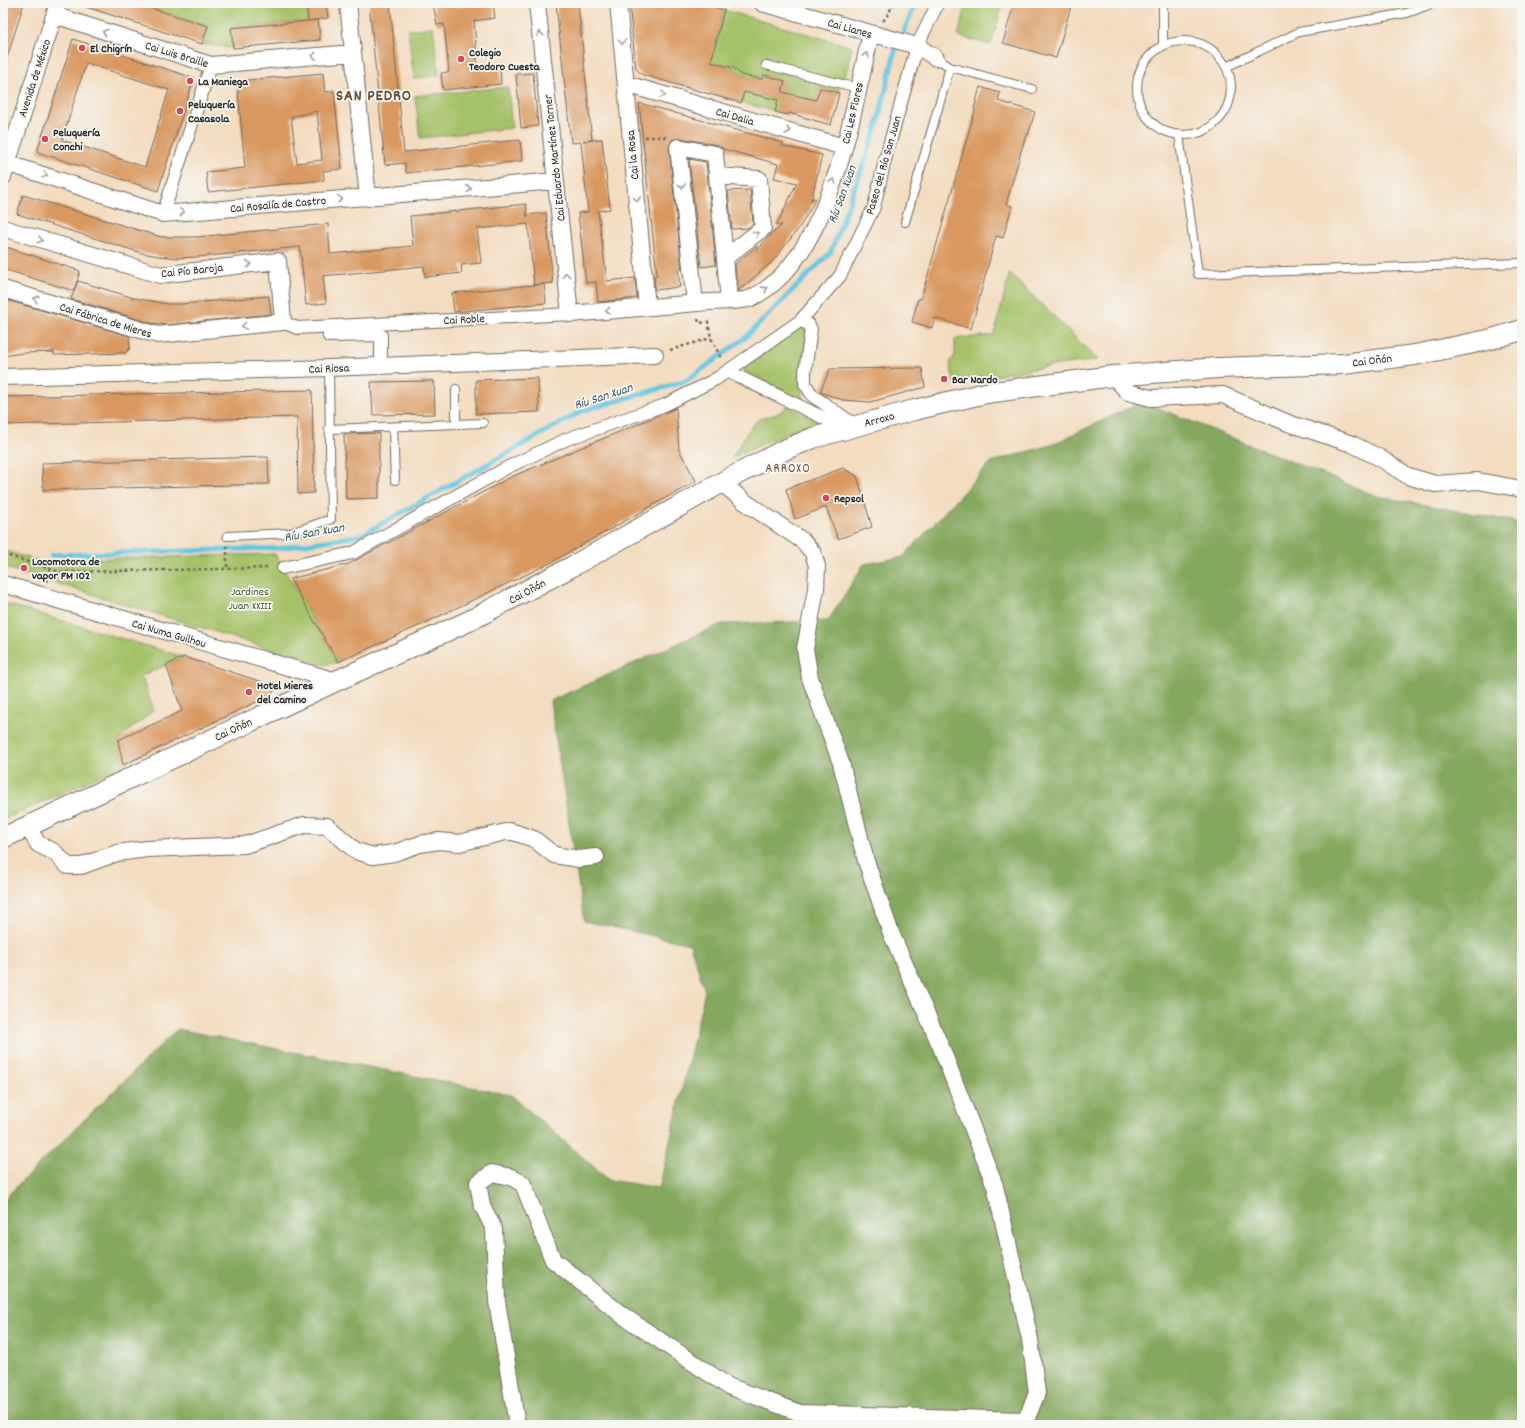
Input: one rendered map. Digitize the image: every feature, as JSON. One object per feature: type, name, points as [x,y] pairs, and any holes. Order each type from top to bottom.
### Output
[{"type":"street","points":[[348,3],[368,198]]},
{"type":"street","name":"Cai Eduardo Martínez Torner","points":[[537,3],[570,314]]},
{"type":"street","name":"Cai la Rosa","points":[[618,3],[647,307]]},
{"type":"street","name":"Cai Llanes","points":[[762,3],[917,46],[943,63]]},
{"type":"street","name":"Paseo del Río San Juan","points":[[283,568],[353,553],[508,467],[567,439],[665,405],[716,379],[800,321],[840,276],[874,207],[885,160],[917,46],[938,3]]},
{"type":"street","name":"Cai Luis Braille","points":[[56,9],[211,65],[353,53]]},
{"type":"street","name":"Avenida de México","points":[[4,167],[56,9]]},
{"type":"street","name":"Cai Les Flores","points":[[647,307],[750,299],[778,281],[800,253],[824,208],[844,147],[871,34]]},
{"type":"street","points":[[163,214],[211,65]]},
{"type":"street","name":"Cai Dalia","points":[[626,84],[844,147]]},
{"type":"street","points":[[691,304],[678,147],[715,154],[729,300]]},
{"type":"street","name":"Cai Rosalía de Castro","points":[[4,167],[163,214],[368,198],[556,181]]},
{"type":"street","points":[[717,176],[759,178],[763,228],[725,258]]},
{"type":"street","name":"Cai Pío Baroja","points":[[3,228],[160,275],[278,261],[283,322]]},
{"type":"street","name":"Cai Fábrica de Mieres","points":[[3,289],[158,335],[283,322]]},
{"type":"street","name":"Cai Roble","points":[[283,322],[297,328],[570,314],[647,307]]},
{"type":"street","points":[[800,321],[808,324],[811,329],[804,372],[805,384],[813,396],[848,427]]},
{"type":"street","points":[[353,325],[354,331],[328,331],[328,336],[381,335],[381,366]]},
{"type":"street","name":"Cai Oñón","points":[[1218,368],[1343,364],[1415,355],[1488,340],[1522,330]]},
{"type":"street","name":"Cai Riosa","points":[[3,377],[328,368],[655,355]]},
{"type":"street","name":"Arroxo","points":[[571,567],[784,450],[848,427],[986,393],[1113,376],[1218,368]]},
{"type":"street","points":[[727,371],[826,420],[848,427]]},
{"type":"street","points":[[1113,376],[1128,392],[1151,398],[1222,395],[1288,424],[1352,444],[1380,458],[1408,476],[1435,484],[1478,481],[1522,489]]},
{"type":"street","points":[[515,1425],[516,1419],[497,1301],[494,1229],[482,1205],[478,1183],[492,1173],[511,1177],[523,1184],[553,1260],[622,1315],[728,1386],[800,1413],[1026,1420],[1037,1393],[1030,1339],[995,1186],[941,1047],[891,933],[866,861],[841,763],[810,678],[805,649],[816,589],[816,566],[813,553],[803,541],[745,502],[722,483]]},
{"type":"street","name":"Cai Oñón","points":[[3,838],[336,681],[469,621],[571,567]]},
{"type":"street","name":"Cai Numa Guilhou","points":[[3,584],[336,681]]},
{"type":"street","points":[[28,826],[38,844],[54,852],[68,866],[81,866],[117,853],[147,849],[245,845],[304,825],[327,826],[356,851],[373,856],[394,853],[420,844],[439,841],[459,843],[510,831],[534,839],[554,855],[579,859],[596,857]]},
{"type":"lane","points":[[1162,3],[1163,46]]},
{"type":"lane","points":[[1226,67],[1299,32],[1407,14],[1434,3]]},
{"type":"lane","points":[[1181,41],[1198,43],[1214,51],[1226,67],[1231,84],[1230,99],[1224,113],[1214,125],[1196,134],[1179,136],[1165,132],[1151,123],[1141,109],[1137,96],[1137,83],[1142,67],[1149,56],[1163,46],[1181,41]]},
{"type":"lane","points":[[905,222],[943,63],[1032,89]]},
{"type":"lane","points":[[766,65],[858,88]]},
{"type":"lane","points":[[1179,136],[1198,274],[1522,263]]},
{"type":"lane","points":[[227,536],[291,533],[331,519],[328,368]]},
{"type":"lane","points":[[456,388],[456,424]]},
{"type":"lane","points":[[329,429],[483,423]]},
{"type":"lane","points":[[393,427],[395,480]]},
{"type":"path","points":[[631,138],[664,136],[678,147]]},
{"type":"path","points":[[699,323],[708,322],[711,338],[727,371]]},
{"type":"path","points":[[655,355],[711,338]]},
{"type":"path","points":[[227,536],[228,569]]},
{"type":"path","points":[[3,554],[60,572],[283,568]]},
{"type":"green space","points":[[135,3],[306,3],[308,21],[231,28],[233,48],[202,44],[208,26]]},
{"type":"green space","points":[[967,3],[1003,3],[991,45],[958,36]]},
{"type":"green space","points":[[724,10],[852,47],[844,81],[765,68],[840,88],[839,93],[820,88],[816,100],[803,97],[797,116],[741,103],[747,76],[741,75],[734,68],[720,64],[717,66],[699,63],[715,46]],"holes":[[[764,75],[785,81],[779,100],[758,95]]]},
{"type":"green space","points":[[433,27],[439,75],[414,79],[408,30]]},
{"type":"green space","points":[[508,87],[512,128],[420,138],[415,96]]},
{"type":"green space","points":[[1010,273],[1098,360],[1050,366],[954,383],[950,362],[955,355],[955,339],[994,335]]},
{"type":"green space","points":[[801,326],[805,328],[807,332],[800,381],[803,401],[742,370]]},
{"type":"green space","points":[[1137,404],[1156,407],[1377,496],[1522,523],[1522,1425],[3,1425],[3,1200],[177,1029],[511,1095],[609,1180],[659,1188],[705,991],[690,944],[584,921],[550,701],[721,624],[828,621],[864,564],[903,557],[991,462],[1051,445]]},
{"type":"green space","points":[[787,405],[819,422],[769,441],[732,458],[747,433],[757,421],[780,412]]},
{"type":"green space","name":"Jardines Juan XXIII","points":[[3,550],[42,562],[52,560],[275,554],[338,662],[323,665],[3,567]]},
{"type":"green space","points":[[3,603],[184,657],[141,676],[154,710],[118,740],[123,765],[3,820]]},
{"type":"building","points":[[3,3],[24,3],[6,61],[3,60]]},
{"type":"building","points":[[83,3],[135,3],[208,26],[202,44],[83,6]]},
{"type":"building","points":[[306,3],[326,3],[328,18],[308,21]]},
{"type":"building","points":[[369,3],[390,3],[404,152],[520,140],[522,161],[406,173],[405,163],[385,165]]},
{"type":"building","points":[[433,3],[454,3],[454,7],[493,3],[495,18],[474,21],[478,70],[500,67],[501,84],[443,90],[441,73],[449,72],[444,24],[437,25]]},
{"type":"building","points":[[556,3],[578,3],[592,140],[583,141],[602,139],[610,209],[598,211],[607,281],[635,278],[637,298],[598,302],[596,282],[586,283],[578,213],[588,212],[581,142],[571,143]]},
{"type":"building","points":[[629,3],[701,3],[724,10],[711,62],[734,68],[741,75],[762,79],[764,75],[785,81],[782,92],[816,100],[820,88],[839,93],[831,125],[789,113],[788,115],[775,112],[778,100],[744,92],[741,103],[643,75],[636,69]]},
{"type":"building","points":[[1014,3],[1072,3],[1056,58],[1003,43]]},
{"type":"building","points":[[318,20],[320,40],[233,48],[231,28]]},
{"type":"building","points":[[73,39],[194,78],[158,191],[37,152]],"holes":[[[86,63],[169,90],[145,167],[62,140]]]},
{"type":"building","points":[[323,73],[325,92],[334,91],[342,169],[323,171],[324,180],[208,192],[206,172],[245,168],[237,81]],"holes":[[[317,111],[322,160],[297,163],[291,117]]]},
{"type":"building","points":[[533,73],[538,126],[521,128],[516,74]]},
{"type":"building","points":[[980,87],[1000,93],[998,101],[1035,112],[1028,135],[1026,134],[1006,204],[1012,206],[1003,238],[996,236],[971,329],[935,318],[932,328],[912,322],[918,299],[921,299],[975,110]]},
{"type":"building","points":[[639,103],[783,143],[782,146],[822,155],[811,201],[814,198],[816,199],[799,228],[773,261],[738,291],[735,264],[757,246],[757,252],[766,239],[782,225],[776,226],[797,183],[774,178],[778,164],[723,149],[717,145],[680,138],[672,140],[669,148],[682,269],[678,269],[680,287],[655,290],[654,276],[657,275]]},
{"type":"building","points":[[689,159],[706,162],[716,265],[701,267]]},
{"type":"building","points":[[750,190],[753,224],[748,228],[732,229],[728,191]]},
{"type":"building","points":[[23,195],[161,237],[196,237],[328,224],[330,254],[413,246],[410,216],[526,204],[527,217],[527,215],[546,213],[553,283],[534,285],[528,224],[477,229],[481,263],[461,265],[462,273],[425,277],[424,266],[323,276],[326,303],[306,305],[300,247],[178,258],[142,253],[17,214]]},
{"type":"building","points":[[6,247],[80,271],[74,291],[3,269],[3,256]]},
{"type":"building","points":[[78,281],[134,298],[168,304],[269,296],[271,314],[167,325],[151,323],[71,299]]},
{"type":"building","points":[[544,284],[546,303],[454,312],[452,293]]},
{"type":"building","points":[[3,299],[129,336],[130,348],[125,353],[54,355],[54,352],[23,353],[3,356]]},
{"type":"building","points":[[922,368],[925,387],[878,400],[869,402],[843,400],[820,392],[830,369]]},
{"type":"building","points":[[538,378],[539,412],[476,414],[476,380]]},
{"type":"building","points":[[434,381],[435,414],[373,415],[371,382]]},
{"type":"building","points":[[312,390],[314,493],[298,494],[297,417],[3,425],[3,397]]},
{"type":"building","points":[[676,408],[679,450],[696,481],[550,563],[423,624],[338,662],[290,579],[349,564],[511,477]]},
{"type":"building","points":[[379,433],[379,498],[346,499],[344,434]]},
{"type":"building","points":[[268,457],[269,484],[43,490],[42,463]]},
{"type":"building","name":"Repsol","points":[[843,468],[857,476],[872,527],[838,539],[826,507],[795,519],[786,489]]},
{"type":"building","points":[[184,657],[269,684],[274,691],[271,695],[123,765],[118,740],[182,711],[166,665]]},
{"type":"waterway","name":"Ríu San Xuan","points":[[51,555],[281,548],[362,535],[582,411],[686,381],[746,337],[831,252],[876,130],[895,51],[916,3]]},
{"type":"place","name":"El Chigrín","points":[[82,48]]},
{"type":"place","name":"Colegio Teodoro Cuesta","points":[[461,59]]},
{"type":"place","name":"La Maniega","points":[[190,81]]},
{"type":"place","name":"Peluquería Casasola","points":[[180,111]]},
{"type":"place","name":"Peluquería Conchi","points":[[45,139]]},
{"type":"place","name":"Bar Nardo","points":[[944,379]]},
{"type":"place","name":"Repsol","points":[[826,498]]},
{"type":"place","name":"Locomotora de vapor FM 102","points":[[24,568]]},
{"type":"place","name":"Hotel Mieres del Camino","points":[[249,692]]},
{"type":"district","name":"SAN PEDRO","points":[[374,94]]},
{"type":"district","name":"ARROXO","points":[[788,467]]}]
